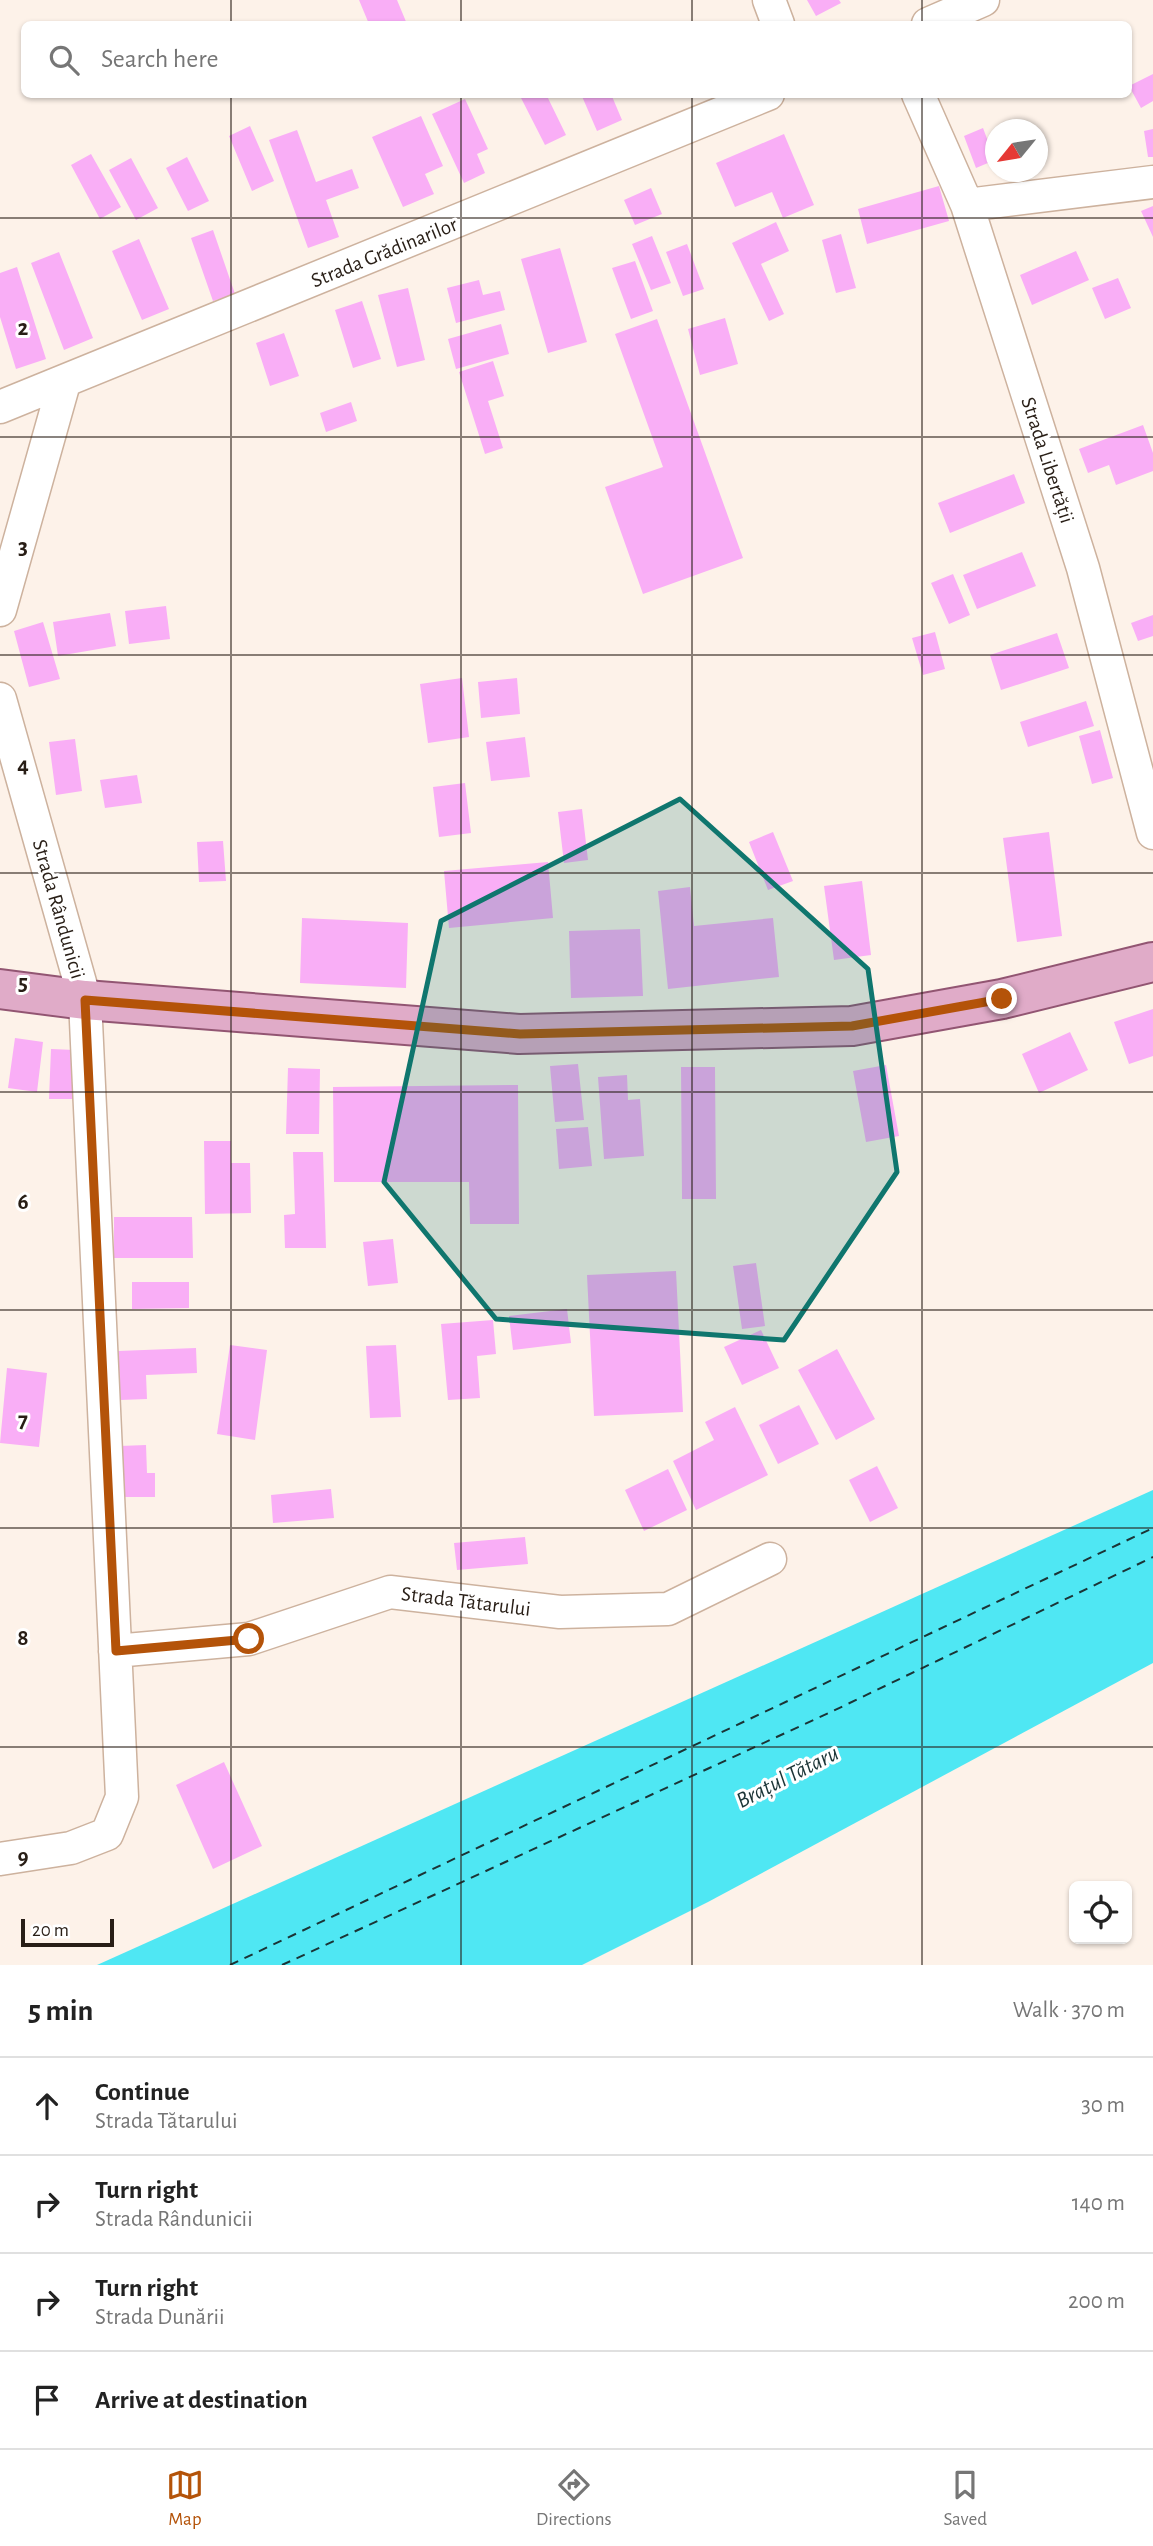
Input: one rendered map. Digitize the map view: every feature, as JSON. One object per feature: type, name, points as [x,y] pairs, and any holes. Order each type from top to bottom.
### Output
[{"type":"main road","points":[[0,989],[85,1000],[520,1034],[852,1026],[1002,999],[1153,962]]},
{"type":"street","points":[[769,0],[777,21]]},
{"type":"street","points":[[935,21],[984,0]]},
{"type":"street","name":"Strada Grădinarilor","points":[[0,407],[758,98]]},
{"type":"street","name":"Strada Libertății","points":[[920,98],[967,205],[1083,568],[1153,833]]},
{"type":"street","points":[[967,205],[1153,182]]},
{"type":"street","points":[[0,610],[64,383]]},
{"type":"street","name":"Strada Rândunicii","points":[[0,699],[85,1000],[122,1797],[107,1834],[71,1848],[0,1859]]},
{"type":"street","name":"Strada Tătarului","points":[[116,1651],[249,1639],[390,1592],[560,1612],[667,1609],[770,1559]]},
{"type":"highlighted area","points":[[680,799],[868,969],[897,1172],[784,1340],[496,1319],[384,1182],[441,921]]},
{"type":"water","name":"Brațul Tătaru","points":[[1153,1490],[1153,1663],[708,1902],[582,1965],[97,1965]]},
{"type":"building","points":[[359,0],[397,0],[406,21],[368,21]]},
{"type":"building","points":[[807,0],[839,0],[841,3],[816,16]]},
{"type":"building","points":[[1153,74],[1153,101],[1141,108],[1132,92],[1132,84]]},
{"type":"building","points":[[521,98],[548,98],[566,135],[545,145]]},
{"type":"building","points":[[583,98],[613,98],[622,120],[597,131]]},
{"type":"building","points":[[465,99],[488,149],[477,154],[485,173],[464,183],[432,114]]},
{"type":"building","points":[[421,116],[443,166],[425,174],[434,194],[403,207],[372,137]]},
{"type":"building","points":[[250,126],[274,181],[252,191],[229,136]]},
{"type":"building","points":[[983,128],[985,164],[976,168],[964,136]]},
{"type":"building","points":[[1153,129],[1153,157],[1148,157],[1144,131]]},
{"type":"building","points":[[297,130],[316,182],[352,169],[359,188],[326,200],[339,237],[308,248],[269,140]]},
{"type":"building","points":[[784,134],[814,205],[783,218],[772,192],[735,207],[716,163]]},
{"type":"building","points":[[91,154],[121,207],[100,219],[71,165]]},
{"type":"building","points":[[187,157],[209,201],[188,211],[166,168]]},
{"type":"building","points":[[131,158],[158,208],[136,220],[109,170]]},
{"type":"building","points":[[939,186],[949,221],[867,244],[858,209]]},
{"type":"building","points":[[651,188],[662,214],[635,225],[624,200]]},
{"type":"building","points":[[1153,206],[1153,237],[1141,211]]},
{"type":"building","points":[[776,222],[789,251],[761,264],[784,314],[769,321],[732,243]]},
{"type":"building","points":[[213,230],[235,294],[213,301],[191,238]]},
{"type":"building","points":[[841,234],[856,288],[836,293],[822,240]]},
{"type":"building","points":[[652,236],[671,283],[651,290],[632,244]]},
{"type":"building","points":[[139,239],[169,309],[142,320],[112,251]]},
{"type":"building","points":[[687,244],[704,289],[683,296],[666,252]]},
{"type":"building","points":[[560,248],[587,342],[548,353],[521,259]]},
{"type":"building","points":[[1076,251],[1089,280],[1032,305],[1020,275]]},
{"type":"building","points":[[59,252],[93,338],[64,350],[31,263]]},
{"type":"building","points":[[635,261],[653,311],[631,319],[612,268]]},
{"type":"building","points":[[17,267],[46,359],[16,369],[0,317],[0,273]]},
{"type":"building","points":[[1118,278],[1131,308],[1105,319],[1092,288]]},
{"type":"building","points":[[479,280],[483,295],[500,291],[505,310],[456,323],[447,288]]},
{"type":"building","points":[[408,288],[425,360],[397,367],[378,295]]},
{"type":"building","points":[[362,301],[381,359],[353,368],[335,310]]},
{"type":"building","points":[[725,318],[738,364],[700,375],[688,329]]},
{"type":"building","points":[[657,319],[743,558],[643,594],[605,487],[663,467],[615,334]]},
{"type":"building","points":[[501,324],[509,354],[456,369],[448,339]]},
{"type":"building","points":[[284,333],[299,376],[270,386],[256,343]]},
{"type":"building","points":[[493,361],[504,396],[488,401],[503,448],[485,454],[459,372]]},
{"type":"building","points":[[351,402],[357,421],[326,432],[320,413]]},
{"type":"building","points":[[1143,425],[1153,453],[1153,471],[1116,485],[1109,465],[1088,473],[1079,449]]},
{"type":"building","points":[[1014,474],[1025,503],[950,533],[938,503]]},
{"type":"building","points":[[1022,552],[1036,586],[977,609],[963,575]]},
{"type":"building","points":[[953,574],[970,615],[949,624],[931,583]]},
{"type":"building","points":[[166,606],[170,639],[129,644],[125,611]]},
{"type":"building","points":[[110,613],[116,646],[58,656],[53,622]]},
{"type":"building","points":[[1153,615],[1153,636],[1138,641],[1131,623]]},
{"type":"building","points":[[43,622],[60,679],[29,687],[14,631]]},
{"type":"building","points":[[935,632],[945,669],[923,675],[912,638]]},
{"type":"building","points":[[1057,633],[1069,668],[1001,690],[990,655]]},
{"type":"building","points":[[462,678],[469,737],[428,743],[420,684]]},
{"type":"building","points":[[517,678],[520,714],[481,718],[478,682]]},
{"type":"building","points":[[1086,701],[1094,726],[1028,747],[1020,722]]},
{"type":"building","points":[[1100,730],[1113,778],[1092,784],[1079,736]]},
{"type":"building","points":[[525,737],[530,777],[491,781],[486,742]]},
{"type":"building","points":[[75,739],[82,791],[56,795],[49,742]]},
{"type":"building","points":[[137,775],[142,803],[105,808],[100,780]]},
{"type":"building","points":[[465,783],[471,833],[439,837],[433,787]]},
{"type":"building","points":[[582,809],[588,860],[564,863],[558,812]]},
{"type":"building","points":[[773,832],[793,881],[768,890],[749,842]]},
{"type":"building","points":[[1049,832],[1062,936],[1017,942],[1003,838]]},
{"type":"building","points":[[223,841],[226,881],[199,882],[197,842]]},
{"type":"building","points":[[548,862],[553,918],[449,928],[444,871]]},
{"type":"building","points":[[862,881],[871,955],[834,960],[824,886]]},
{"type":"building","points":[[690,887],[694,926],[773,918],[779,977],[668,989],[658,891]]},
{"type":"building","points":[[302,918],[408,923],[406,988],[300,983]]},
{"type":"building","points":[[640,929],[643,996],[571,998],[569,931]]},
{"type":"building","points":[[1153,1009],[1153,1056],[1129,1064],[1114,1022]]},
{"type":"building","points":[[1070,1032],[1088,1070],[1039,1093],[1022,1054]]},
{"type":"building","points":[[15,1038],[43,1042],[37,1092],[8,1088]]},
{"type":"building","points":[[51,1049],[75,1050],[74,1099],[49,1099]]},
{"type":"building","points":[[578,1064],[584,1120],[555,1122],[550,1066]]},
{"type":"building","points":[[886,1065],[899,1136],[866,1142],[853,1071]]},
{"type":"building","points":[[681,1067],[715,1067],[716,1199],[682,1199]]},
{"type":"building","points":[[288,1068],[320,1069],[319,1134],[286,1134]]},
{"type":"building","points":[[627,1075],[628,1100],[640,1099],[644,1156],[604,1159],[598,1077]]},
{"type":"building","points":[[518,1085],[519,1224],[470,1224],[469,1182],[334,1182],[333,1087]]},
{"type":"building","points":[[588,1127],[592,1166],[559,1169],[556,1129]]},
{"type":"building","points":[[204,1141],[231,1141],[231,1163],[250,1163],[251,1213],[205,1214]]},
{"type":"building","points":[[293,1152],[323,1152],[326,1248],[285,1248],[284,1215],[295,1214]]},
{"type":"building","points":[[114,1217],[192,1217],[193,1258],[114,1258]]},
{"type":"building","points":[[393,1239],[398,1283],[368,1286],[363,1242]]},
{"type":"building","points":[[756,1263],[765,1326],[742,1329],[733,1266]]},
{"type":"building","points":[[676,1271],[683,1412],[594,1416],[587,1275]]},
{"type":"building","points":[[132,1282],[189,1282],[189,1308],[132,1309]]},
{"type":"building","points":[[567,1309],[571,1343],[513,1350],[509,1316]]},
{"type":"building","points":[[493,1320],[496,1354],[477,1356],[480,1398],[448,1400],[441,1324]]},
{"type":"building","points":[[761,1330],[779,1368],[742,1385],[724,1347]]},
{"type":"building","points":[[230,1345],[267,1350],[255,1440],[217,1434]]},
{"type":"building","points":[[396,1345],[401,1417],[370,1418],[366,1346]]},
{"type":"building","points":[[196,1348],[197,1373],[146,1375],[147,1399],[120,1400],[118,1351]]},
{"type":"building","points":[[837,1349],[875,1419],[836,1440],[798,1370]]},
{"type":"building","points":[[7,1368],[47,1373],[39,1447],[0,1443]]},
{"type":"building","points":[[799,1405],[819,1444],[778,1464],[759,1425]]},
{"type":"building","points":[[735,1407],[768,1475],[696,1510],[673,1461],[714,1440],[705,1422]]},
{"type":"building","points":[[146,1445],[147,1473],[155,1473],[155,1497],[121,1497],[120,1446]]},
{"type":"building","points":[[877,1466],[898,1508],[870,1522],[849,1480]]},
{"type":"building","points":[[668,1469],[687,1510],[644,1531],[625,1490]]},
{"type":"building","points":[[331,1489],[334,1518],[273,1523],[271,1495]]},
{"type":"building","points":[[525,1537],[528,1564],[457,1570],[454,1543]]},
{"type":"building","points":[[224,1762],[262,1846],[213,1869],[176,1785]]},
{"type":"ferry route","points":[[230,1965],[1153,1528]]},
{"type":"ferry route","points":[[282,1965],[833,1711],[1153,1557]]},
{"type":"route","points":[[249,1639],[116,1651],[85,1000],[520,1034],[852,1026],[1002,999]]}]
